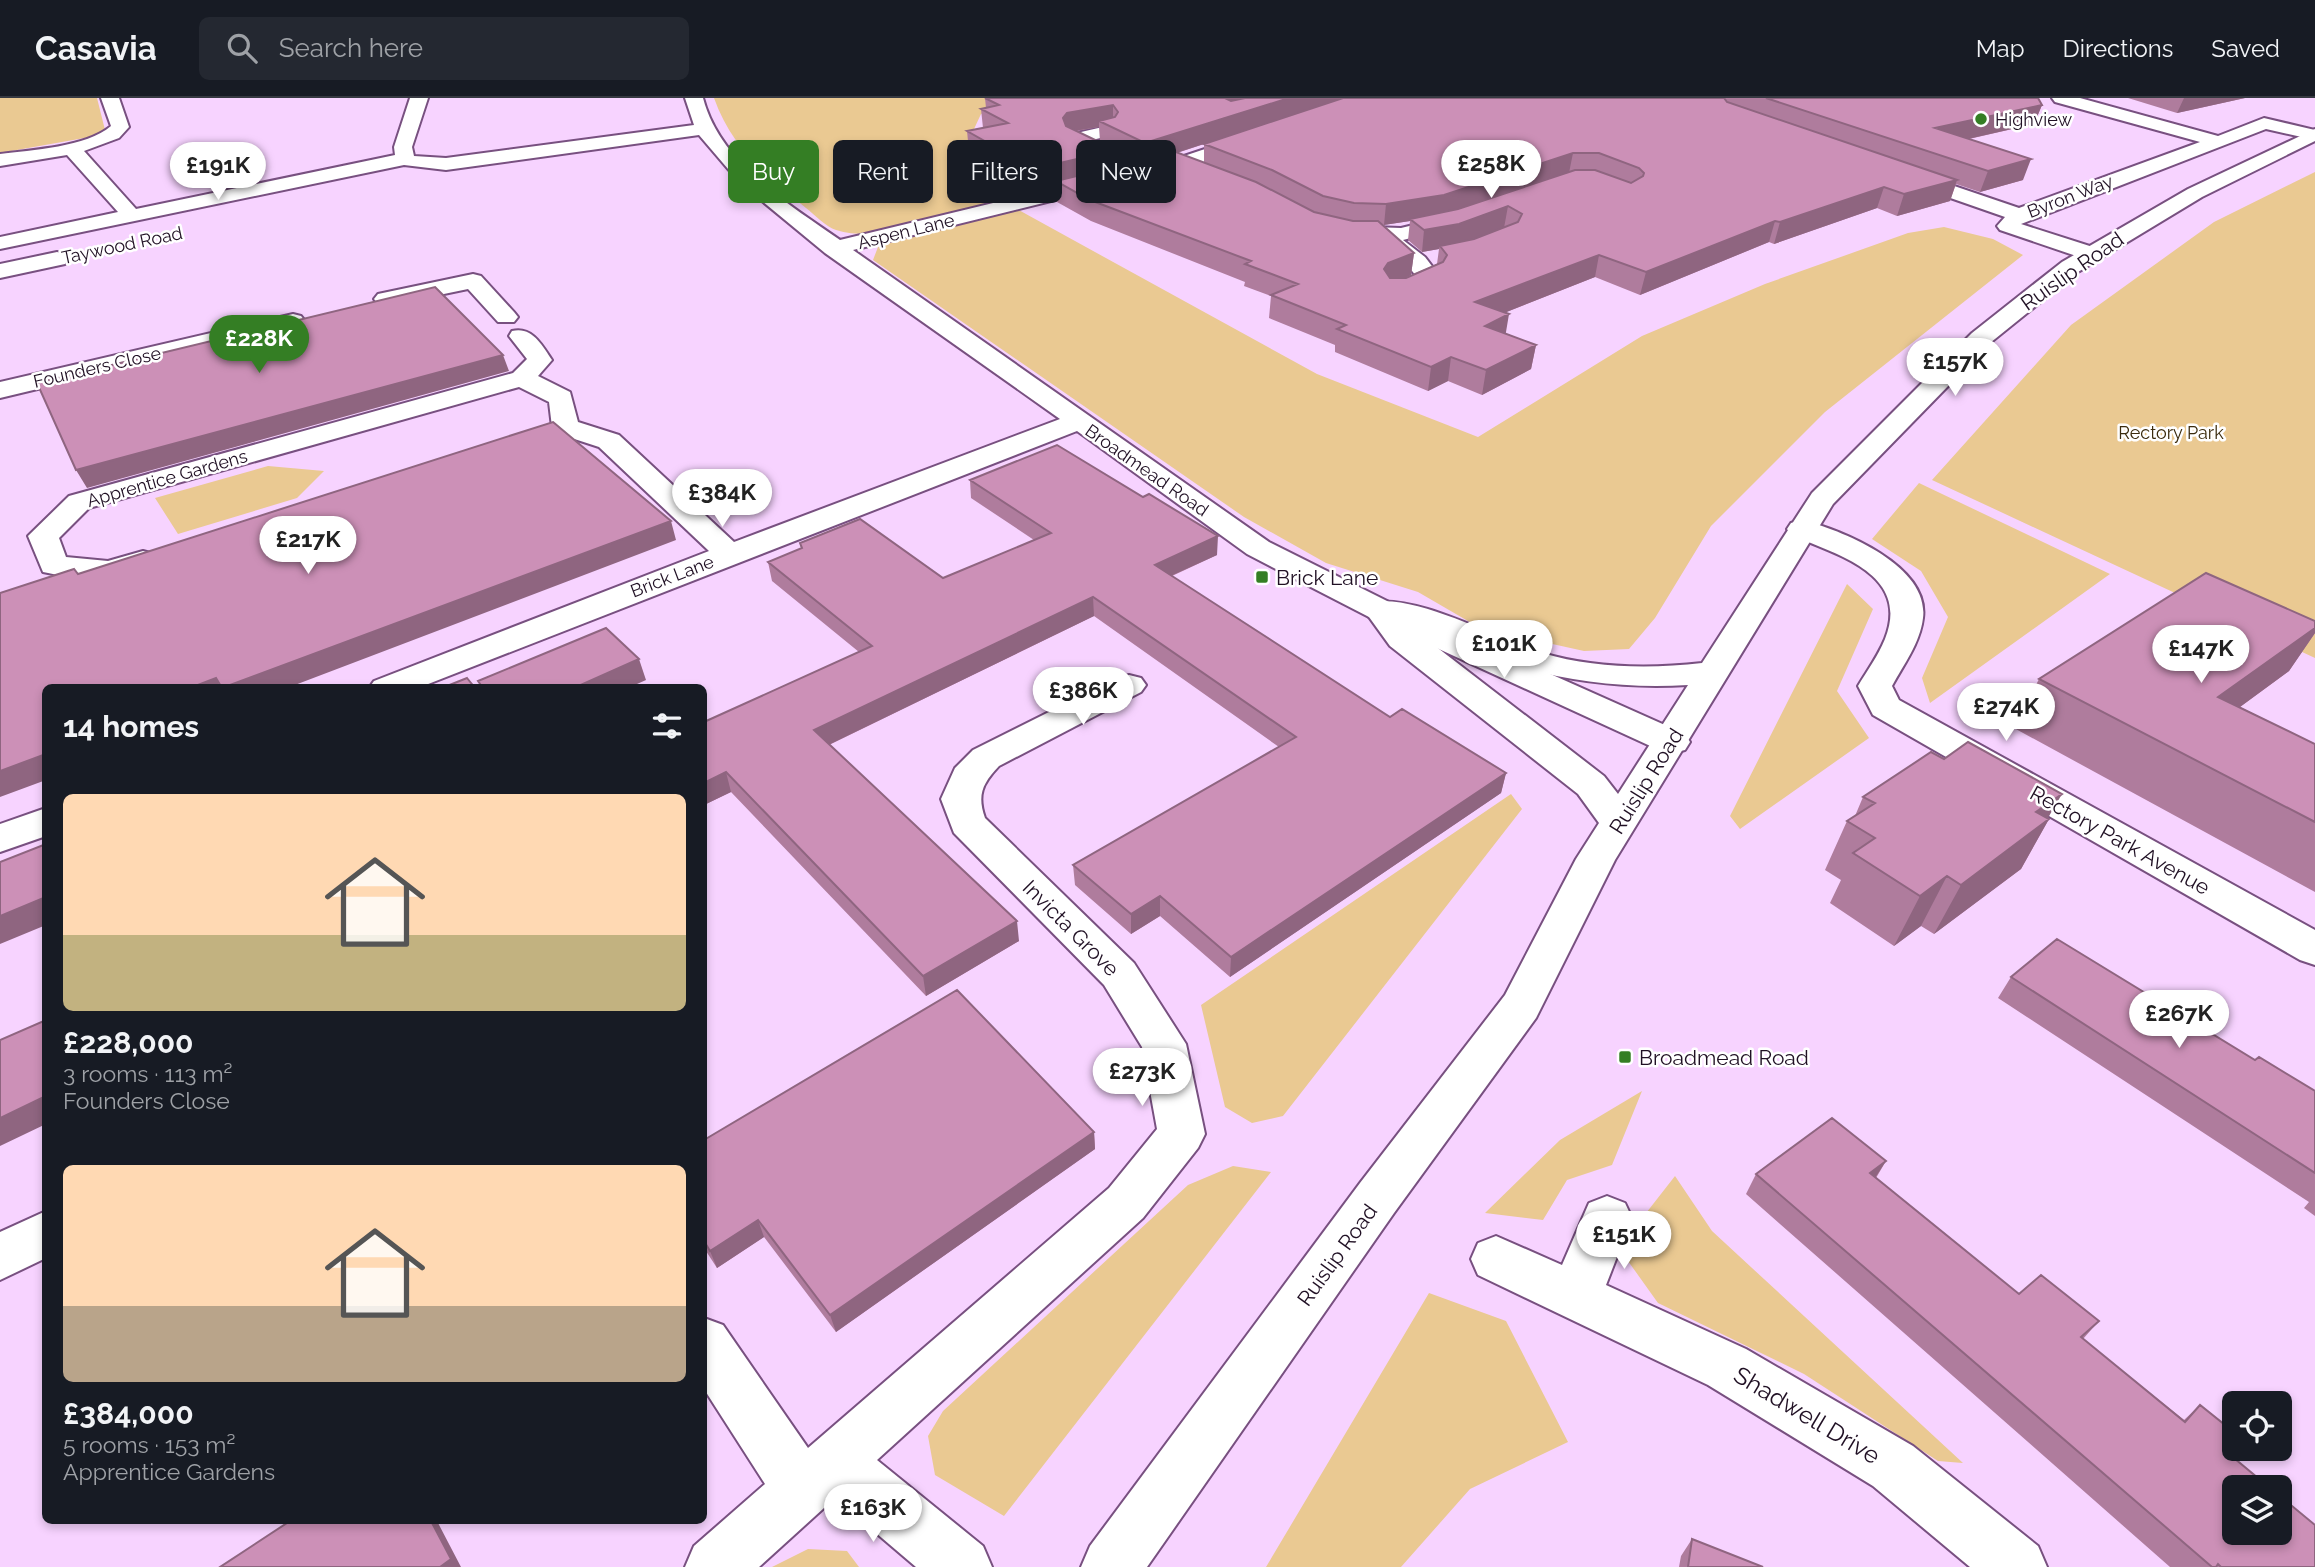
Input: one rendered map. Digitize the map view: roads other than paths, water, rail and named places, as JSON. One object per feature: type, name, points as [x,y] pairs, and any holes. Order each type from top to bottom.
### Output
[{"type":"street","points":[[0,160],[102,139],[119,130],[110,98]]},
{"type":"street","points":[[405,159],[403,147],[419,98]]},
{"type":"street","name":"Broadmead Road","points":[[694,98],[706,129],[734,168],[833,248],[1258,548],[1380,610],[1672,742]]},
{"type":"street","points":[[2061,98],[2148,125],[2219,142]]},
{"type":"street","name":"Byron Way","points":[[2091,254],[2007,226],[2019,215],[2264,123],[2313,134]]},
{"type":"street","name":"Taywood Road","points":[[0,243],[405,159],[417,163],[446,164],[706,129]]},
{"type":"street","points":[[1077,140],[1075,139],[1107,131]]},
{"type":"street","name":"Aspen Lane","points":[[1178,164],[1268,134]]},
{"type":"street","name":"Ruislip Road","points":[[1111,1567],[1377,1198],[1521,1006],[1597,859],[1822,499],[1981,338],[2091,254],[2195,193],[2313,134]]},
{"type":"street","points":[[70,147],[132,216]]},
{"type":"street","name":"Taywood Road","points":[[404,182],[446,164]]},
{"type":"street","points":[[1178,164],[1203,174]]},
{"type":"street","points":[[1889,170],[2019,215]]},
{"type":"street","name":"Aspen Lane","points":[[833,248],[1076,188]]},
{"type":"street","points":[[1320,227],[1354,234],[1385,236],[1427,231],[1478,214]]},
{"type":"street","points":[[1385,236],[1417,262],[1430,278],[1395,293]]},
{"type":"street","name":"Taywood Road","points":[[0,271],[80,254]]},
{"type":"street","points":[[1417,262],[1440,258]]},
{"type":"street","points":[[362,305],[473,281],[540,360],[522,378],[561,398],[552,431],[609,442],[729,554]]},
{"type":"street","name":"Founders Close","points":[[0,390],[322,314]]},
{"type":"street","name":"Apprentice Gardens","points":[[174,550],[109,570],[54,565],[43,536],[79,502],[522,378]]},
{"type":"street","name":"Brick Lane","points":[[396,684],[1077,422]]},
{"type":"street","name":"Rectory Park Avenue","points":[[1802,529],[1874,561],[1898,580],[1908,605],[1903,636],[1875,686],[1885,706],[2315,949]]},
{"type":"street","points":[[1380,610],[1426,620],[1508,653],[1566,669],[1609,677],[1672,678],[1715,672]]},
{"type":"street","points":[[1380,610],[1402,639],[1591,785],[1620,823]]},
{"type":"street","name":"Invicta Grove","points":[[715,1567],[1126,1203],[1181,1133],[1164,1044],[1119,974],[968,824],[960,799],[968,777],[986,758],[1129,685]]},
{"type":"street","points":[[0,839],[42,823]]},
{"type":"street","points":[[1575,1297],[1607,1218]]},
{"type":"street","points":[[0,1257],[42,1235]]},
{"type":"street","name":"Shadwell Drive","points":[[1496,1259],[1727,1367],[1881,1459],[2017,1567]]},
{"type":"street","points":[[707,1346],[817,1474],[962,1567]]},
{"type":"place","name":"Highview","points":[[1981,119]]},
{"type":"place","name":"Brick Lane","points":[[1262,577]]},
{"type":"place","name":"Broadmead Road","points":[[1625,1057]]},
{"type":"park label","name":"Rectory Park","points":[[2171,432]]}]
